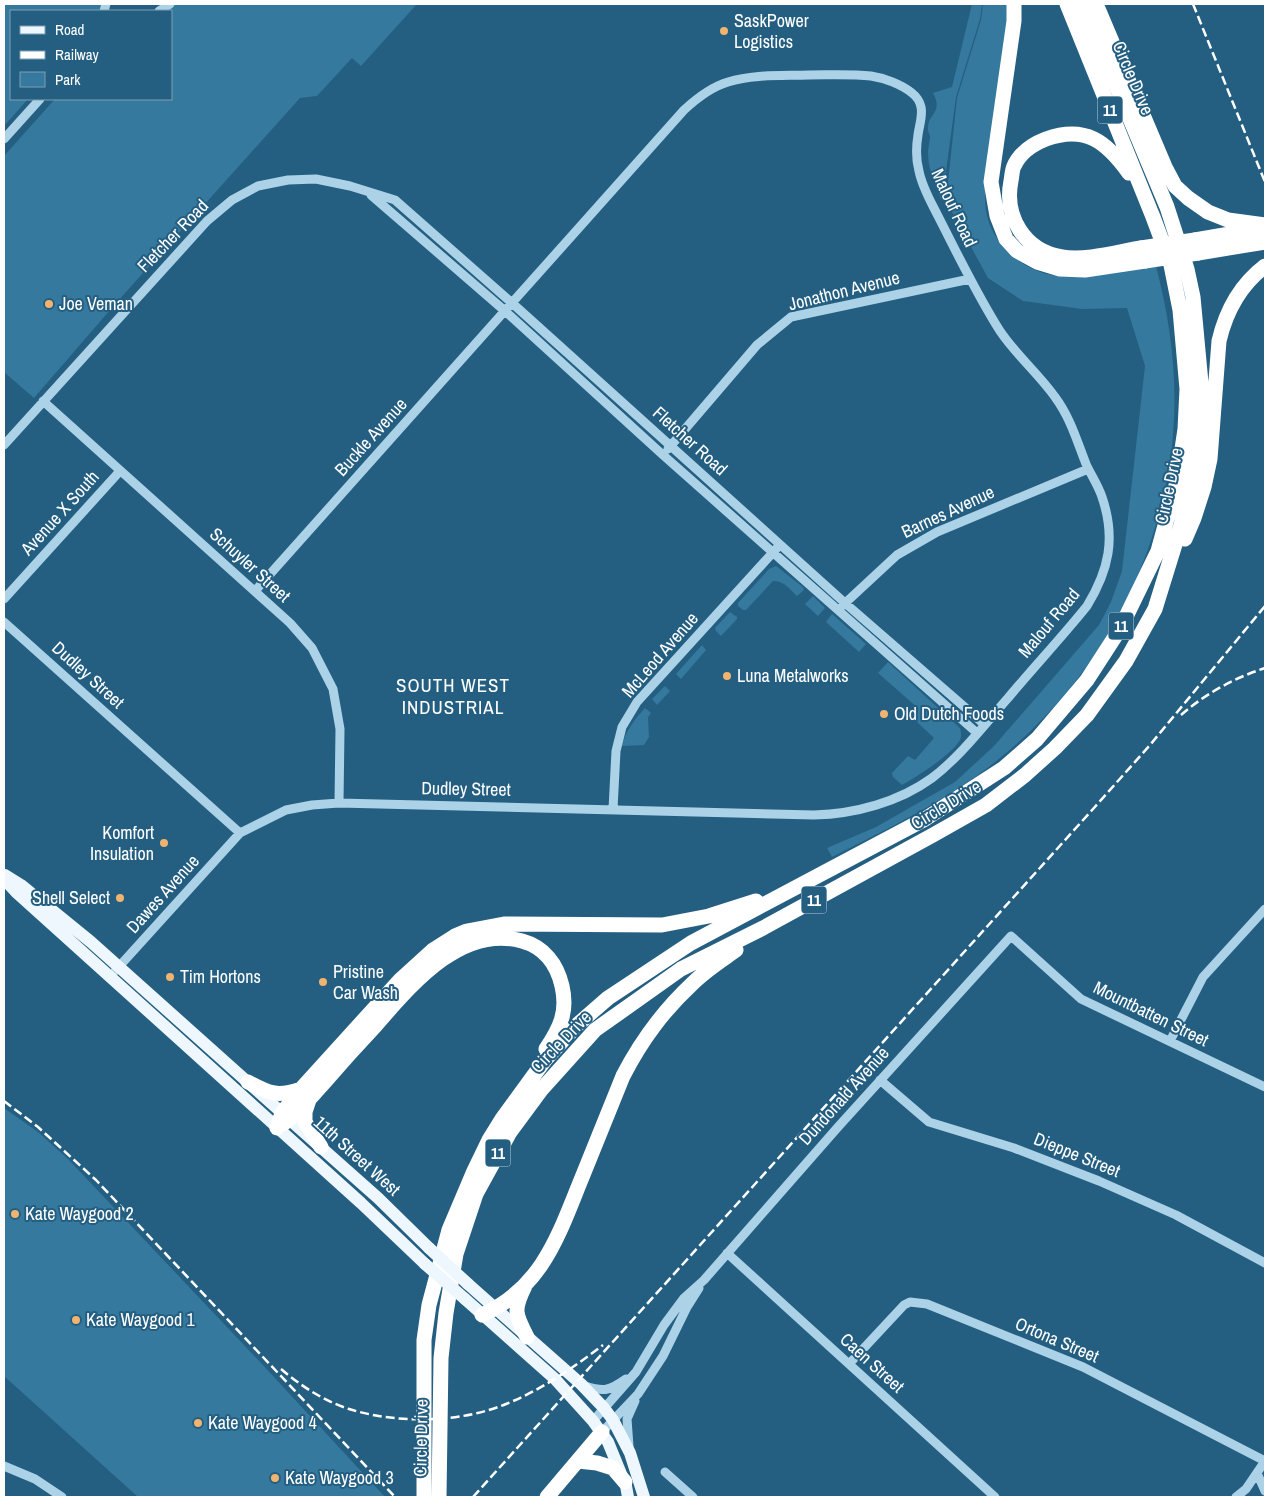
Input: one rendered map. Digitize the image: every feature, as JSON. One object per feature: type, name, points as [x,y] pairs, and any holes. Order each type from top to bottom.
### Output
[{"type":"highway","points":[[1014,4],[1014,22],[991,182],[997,216],[1006,239],[1017,251],[1037,262],[1060,270],[1085,270],[1143,255],[1197,246],[1265,242]]},
{"type":"highway","name":"Circle Drive","points":[[424,1497],[424,1340],[429,1305],[449,1230],[490,1140],[545,1060],[577,1024],[608,998],[691,943],[925,819],[1004,768],[1037,739],[1087,680],[1120,629],[1158,551],[1177,482],[1185,429],[1187,389],[1180,310],[1170,265],[1153,217],[1066,4]]},
{"type":"highway","name":"Circle Drive","points":[[439,1497],[441,1358],[456,1254],[476,1194],[510,1132],[540,1090],[595,1030],[681,969],[763,928],[933,836],[986,805],[1025,776],[1087,715],[1126,662],[1155,609],[1181,525],[1195,460],[1200,417],[1201,383],[1192,296],[1187,269],[1167,207],[1082,4]]},
{"type":"highway","points":[[1096,4],[1165,167],[1175,186],[1208,212],[1228,220],[1265,226]]},
{"type":"highway","points":[[1143,255],[1074,258],[1061,257],[1044,252],[1028,240],[1017,228],[1010,208],[1009,189],[1014,166],[1027,150],[1040,142],[1058,135],[1080,133],[1096,139],[1120,161],[1129,173],[1153,217]]},
{"type":"highway","points":[[1197,246],[1265,226]]},
{"type":"highway","points":[[1155,609],[1194,518],[1204,487],[1210,459],[1219,341],[1223,326],[1232,304],[1240,292],[1265,266]]},
{"type":"highway","points":[[283,1120],[407,973],[433,950],[455,936],[467,931],[504,924],[662,925],[709,916],[796,888]]},
{"type":"highway","points":[[527,1337],[517,1318],[517,1302],[525,1285],[548,1256],[554,1244],[635,1052],[668,1007],[694,981],[763,928]]},
{"type":"highway","points":[[321,1147],[306,1122],[305,1094],[435,964],[461,948],[482,941],[500,938],[520,940],[542,950],[558,969],[565,997],[563,1018],[555,1035],[516,1100]]},
{"type":"highway","points":[[248,1082],[268,1093],[305,1094]]},
{"type":"highway","points":[[489,1312],[525,1285]]},
{"type":"highway","points":[[548,1497],[578,1461],[598,1426]]},
{"type":"highway","points":[[578,1461],[597,1463],[613,1468],[625,1482]]},
{"type":"main road","name":"11th Street West","points":[[4,874],[21,885],[114,972],[283,1120],[321,1147],[378,1198],[468,1284],[489,1312],[598,1426],[608,1442],[625,1482],[628,1497]]},
{"type":"main road","name":"11th Street West","points":[[4,879],[16,892],[248,1082],[386,1226],[465,1299],[527,1337],[581,1384],[613,1420],[630,1453],[644,1497]]},
{"type":"street","name":"Malouf Road","points":[[512,304],[684,110],[698,97],[716,86],[746,77],[856,75],[872,77],[894,84],[912,93],[921,105],[917,162],[922,184],[970,279],[1000,331],[1045,383],[1065,414],[1088,469],[1102,496],[1107,515],[1110,542],[1105,571],[1098,588],[1087,606],[984,724]]},
{"type":"street","points":[[4,139],[39,100]]},
{"type":"street","name":"Fletcher Road","points":[[4,445],[207,221],[232,200],[258,186],[288,180],[316,179],[350,186],[395,200],[984,724]]},
{"type":"street","name":"Fletcher Road","points":[[368,193],[505,311],[663,455],[977,733]]},
{"type":"street","name":"Jonathon Avenue","points":[[663,455],[757,344],[791,317],[970,279]]},
{"type":"street","name":"Buckle Avenue","points":[[255,592],[512,304]]},
{"type":"street","name":"Schuyler Street","points":[[43,402],[290,623],[312,648],[332,689],[340,729],[338,803]]},
{"type":"street","name":"Barnes Avenue","points":[[838,610],[897,555],[936,532],[1088,469]]},
{"type":"street","name":"Avenue X South","points":[[4,599],[120,471]]},
{"type":"street","name":"McLeod Avenue","points":[[613,809],[616,751],[622,727],[637,702],[780,544]]},
{"type":"street","name":"Dudley Street","points":[[4,622],[240,833],[286,810],[338,803],[833,814],[858,809],[900,796],[918,787],[943,768],[984,724]]},
{"type":"street","name":"Dawes Avenue","points":[[114,972],[240,833]]},
{"type":"street","points":[[1170,1040],[1203,978],[1265,908]]},
{"type":"street","name":"Mountbatten Street","points":[[1011,936],[1081,999],[1265,1087]]},
{"type":"street","name":"Dundonald Avenue","points":[[598,1426],[604,1408],[636,1372],[664,1325],[684,1298],[704,1280],[880,1080],[1011,936]]},
{"type":"street","name":"Dieppe Street","points":[[880,1080],[929,1122],[1014,1148],[1099,1181],[1176,1215],[1265,1263]]},
{"type":"street","name":"Caen Street","points":[[727,1254],[995,1497]]},
{"type":"street","name":"Dundonald Avenue","points":[[630,1453],[627,1419],[638,1394],[663,1356],[687,1306],[704,1280]]},
{"type":"street","name":"Ortona Street","points":[[849,1364],[904,1305],[910,1302],[927,1304],[1083,1367],[1265,1461]]},
{"type":"street","name":"Dundonald Avenue","points":[[581,1384],[598,1390],[608,1390],[636,1372]]},
{"type":"street","name":"Dundonald Avenue","points":[[598,1426],[613,1420],[638,1394]]},
{"type":"street","points":[[1236,1497],[1246,1489],[1265,1461]]},
{"type":"street","points":[[4,1466],[35,1479],[62,1497]]},
{"type":"street","points":[[665,1472],[693,1497]]},
{"type":"street","points":[[1257,1473],[1265,1491]]},
{"type":"green space","points":[[4,4],[103,4],[100,10],[10,10],[10,100],[27,100],[4,126]]},
{"type":"green space","points":[[176,4],[417,4],[361,66],[352,58],[317,96],[300,98],[117,302],[34,398],[4,372],[4,156],[54,100],[172,100],[172,10],[166,10]]},
{"type":"green space","points":[[972,4],[982,4],[980,19],[956,97],[942,201],[929,165],[928,150],[930,136],[928,124],[937,105],[933,93],[952,87]]},
{"type":"green space","points":[[983,4],[1008,4],[1007,26],[986,174],[985,206],[991,228],[997,239],[1014,257],[1025,265],[1048,274],[1068,276],[1156,266],[1169,328],[1174,370],[1174,413],[1170,466],[1152,536],[1139,574],[1122,610],[1102,644],[1079,677],[1054,707],[1026,736],[995,762],[957,789],[916,814],[832,857],[827,848],[876,827],[955,782],[994,746],[1099,625],[1111,602],[1122,571],[1145,366],[1127,308],[1082,309],[1023,301],[988,278],[946,201],[957,98],[981,20]]},
{"type":"green space","points":[[776,566],[803,587],[804,590],[797,596],[783,583],[773,581],[746,610],[738,606],[738,603],[769,569]]},
{"type":"green space","points":[[813,596],[825,608],[818,616],[805,604]]},
{"type":"green space","points":[[730,612],[737,619],[721,636],[715,628]]},
{"type":"green space","points":[[832,614],[866,644],[859,652],[826,622]]},
{"type":"green space","points":[[702,645],[706,650],[681,679],[676,674]]},
{"type":"green space","points":[[888,662],[960,728],[961,733],[960,740],[956,746],[925,771],[902,785],[893,777],[892,773],[908,756],[915,760],[934,738],[918,723],[914,716],[919,709],[878,673]]},
{"type":"green space","points":[[665,686],[670,691],[657,705],[652,699]]},
{"type":"green space","points":[[645,708],[651,713],[648,717],[649,737],[644,745],[622,746],[631,725]]},
{"type":"green space","points":[[4,1108],[38,1132],[68,1159],[385,1497],[138,1497],[4,1376]]},
{"type":"railway","points":[[1193,4],[1265,182]]},
{"type":"railway","points":[[473,1497],[1150,745],[1265,606]]},
{"type":"railway","points":[[1181,715],[1220,687],[1265,668]]},
{"type":"railway","points":[[4,1101],[38,1127],[96,1180],[395,1497]]},
{"type":"railway","points":[[281,1369],[313,1392],[349,1409],[368,1414],[408,1419],[449,1418],[488,1410],[532,1392],[556,1378],[603,1345]]},
{"type":"place","name":"SaskPower Logistics","points":[[724,31]]},
{"type":"place","name":"Joe Veman","points":[[49,304]]},
{"type":"place","name":"Luna Metalworks","points":[[727,676]]},
{"type":"place","name":"Old Dutch Foods","points":[[884,714]]},
{"type":"place","name":"Komfort Insulation","points":[[164,843]]},
{"type":"place","name":"Shell Select","points":[[120,898]]},
{"type":"place","name":"Tim Hortons","points":[[170,977]]},
{"type":"place","name":"Pristine Car Wash","points":[[323,982]]},
{"type":"place","name":"Kate Waygood 2","points":[[15,1214]]},
{"type":"place","name":"Kate Waygood 1","points":[[76,1320]]},
{"type":"place","name":"Kate Waygood 4","points":[[198,1423]]},
{"type":"place","name":"Kate Waygood 3","points":[[275,1478]]},
{"type":"district","name":"SOUTH WEST INDUSTRIAL","points":[[453,696]]}]
